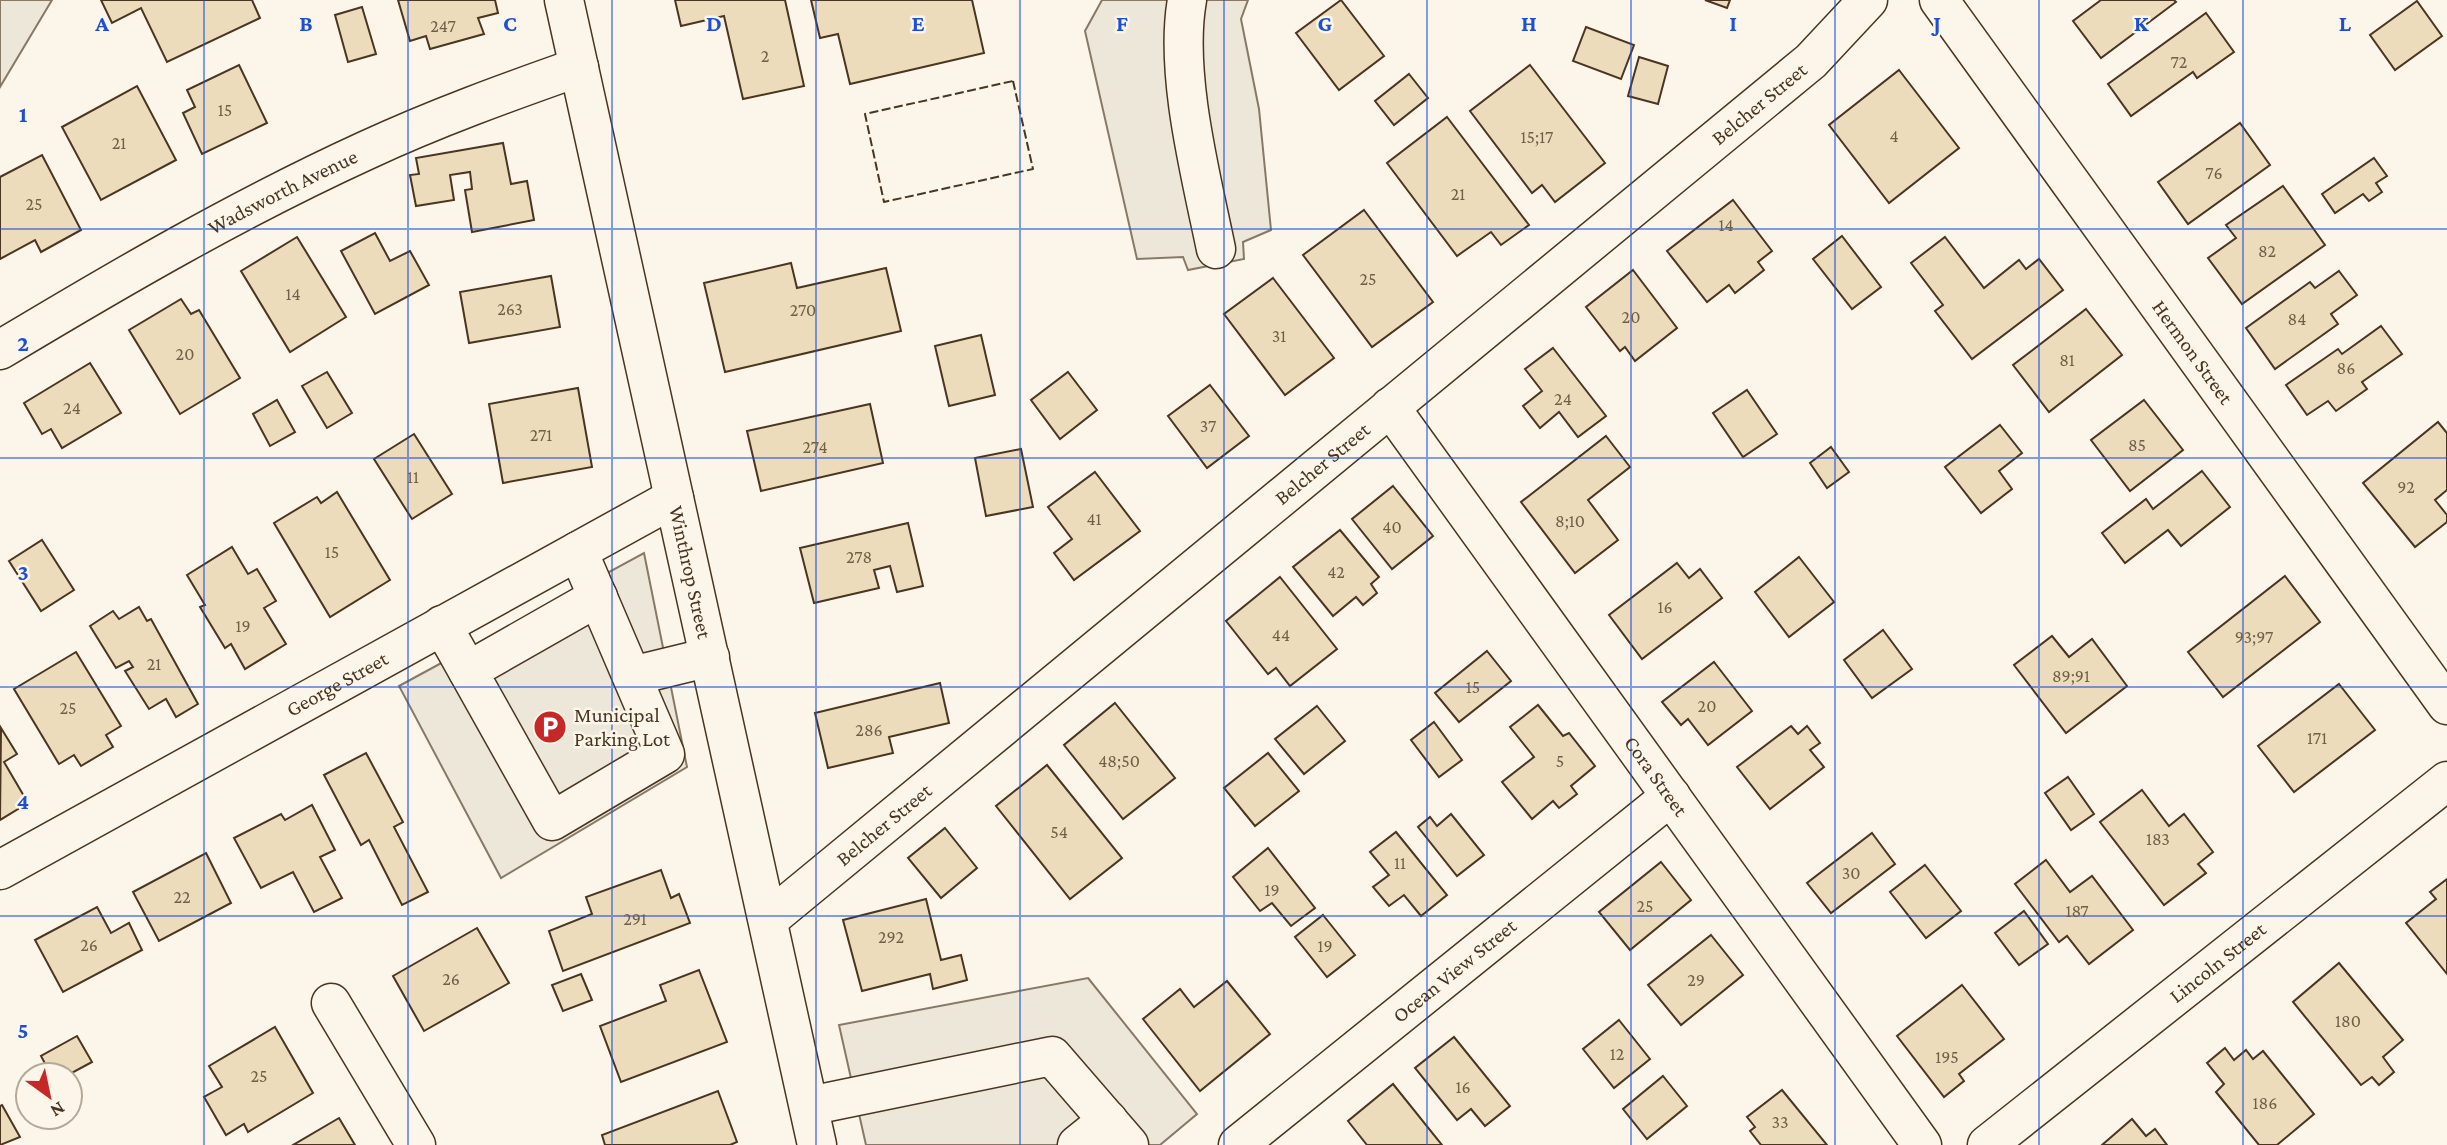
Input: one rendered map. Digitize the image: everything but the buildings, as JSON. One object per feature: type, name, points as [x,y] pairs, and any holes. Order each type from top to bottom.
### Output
[{"type":"street","name":"Winthrop Street","points":[[564,0],[817,1145]]},
{"type":"street","points":[[1187,0],[1182,28],[1195,149],[1216,248]]},
{"type":"street","name":"Belcher Street","points":[[768,920],[1811,61],[1868,0]]},
{"type":"street","name":"Hermon Street","points":[[1939,0],[2447,705]]},
{"type":"street","name":"Wadsworth Avenue","points":[[0,350],[186,240],[300,181],[434,120],[579,67]]},
{"type":"street","name":"Cora Street","points":[[1390,407],[1922,1145]]},
{"type":"street","name":"George Street","points":[[0,870],[674,498]]},
{"type":"street","points":[[442,625],[552,821],[665,754],[578,551]]},
{"type":"street","points":[[468,671],[598,597]]},
{"type":"street","points":[[632,676],[710,657]]},
{"type":"street","name":"Lincoln Street","points":[[1987,1145],[2447,781]]},
{"type":"street","name":"Ocean View Street","points":[[1238,1145],[1671,796]]},
{"type":"street","points":[[331,1003],[416,1145]]},
{"type":"street","points":[[809,1106],[1052,1056],[1119,1132],[1077,1145]]},
{"type":"shaded area","points":[[0,0],[52,0],[0,87]]},
{"type":"shaded area","points":[[1102,0],[1248,0],[1241,19],[1259,109],[1271,230],[1243,242],[1244,259],[1188,270],[1183,257],[1137,259],[1085,31]]},
{"type":"shaded area","name":"Municipal Parking Lot","points":[[644,553],[687,767],[501,878],[399,686]]},
{"type":"shaded area","points":[[1088,978],[1197,1114],[1160,1145],[866,1145],[839,1025]]},
{"type":"fence","points":[[1013,81],[1033,169],[884,202],[865,114],[1013,81]]},
{"type":"place","name":"Municipal Parking Lot","points":[[550,727]]}]
